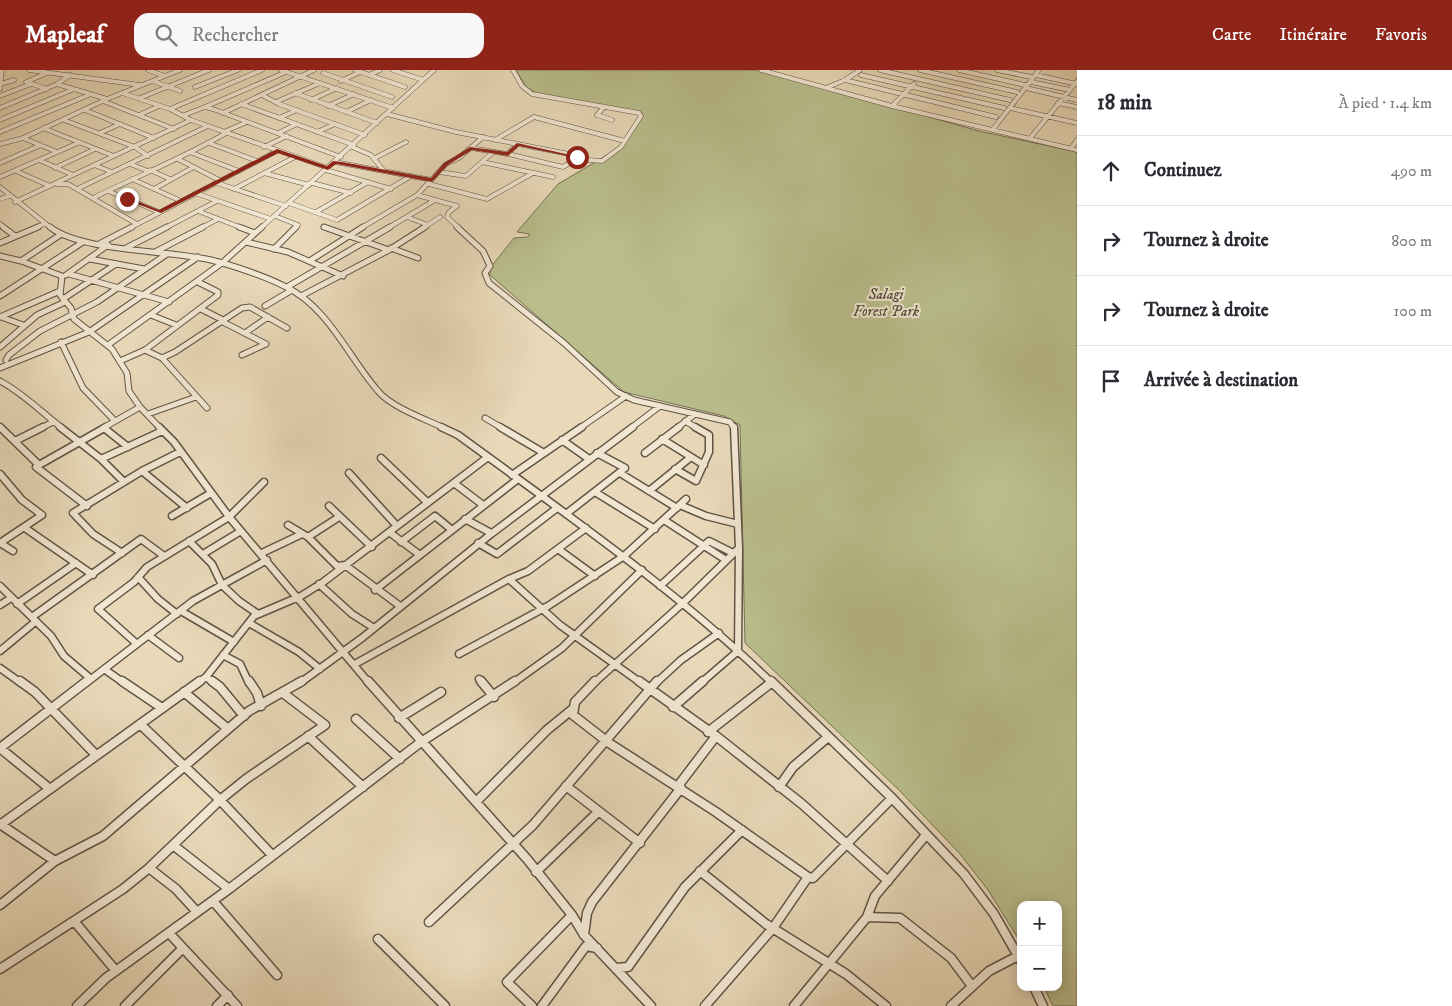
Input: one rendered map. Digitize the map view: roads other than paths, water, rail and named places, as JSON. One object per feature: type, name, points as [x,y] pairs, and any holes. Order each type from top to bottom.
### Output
[{"type":"street","points":[[29,70],[142,85]]},
{"type":"street","points":[[55,73],[63,70]]},
{"type":"street","points":[[148,70],[165,76]]},
{"type":"street","points":[[0,144],[23,138],[105,100],[180,70]]},
{"type":"street","points":[[140,98],[206,70],[209,81],[218,88]]},
{"type":"street","points":[[195,87],[238,70]]},
{"type":"street","points":[[170,109],[262,70]]},
{"type":"street","points":[[281,70],[393,108]]},
{"type":"street","points":[[223,113],[303,77],[314,70]]},
{"type":"street","points":[[355,70],[405,87]]},
{"type":"street","points":[[369,75],[380,70]]},
{"type":"street","points":[[393,70],[422,80]]},
{"type":"street","points":[[110,347],[119,338],[222,263],[341,157],[433,70]]},
{"type":"street","points":[[472,148],[564,167],[576,159],[605,161],[625,141],[641,114],[532,94],[522,86],[513,70]]},
{"type":"street","points":[[762,70],[892,106],[1076,148]]},
{"type":"street","points":[[766,70],[894,104],[1076,148]]},
{"type":"street","points":[[880,70],[1010,100]]},
{"type":"street","points":[[920,70],[1017,92]]},
{"type":"street","points":[[959,70],[1077,100]]},
{"type":"street","points":[[940,115],[979,70]]},
{"type":"street","points":[[997,70],[1070,90]]},
{"type":"street","points":[[894,104],[926,71]]},
{"type":"street","points":[[0,89],[2,72]]},
{"type":"street","points":[[47,89],[26,82],[49,72]]},
{"type":"street","points":[[184,116],[286,72]]},
{"type":"street","points":[[329,86],[360,72]]},
{"type":"street","points":[[828,87],[861,72],[912,87],[1004,108]]},
{"type":"street","points":[[1031,137],[1076,83],[1038,72]]},
{"type":"street","points":[[994,128],[1038,72]]},
{"type":"street","points":[[1038,72],[1063,76]]},
{"type":"street","points":[[323,73],[392,97]]},
{"type":"street","points":[[0,108],[47,89],[70,75]]},
{"type":"street","points":[[90,85],[101,79]]},
{"type":"street","points":[[1,84],[14,80]]},
{"type":"street","points":[[845,80],[996,116]]},
{"type":"street","points":[[153,81],[180,91]]},
{"type":"street","points":[[261,82],[278,88]]},
{"type":"street","points":[[278,101],[320,83]]},
{"type":"street","points":[[0,96],[31,84]]},
{"type":"street","points":[[57,84],[91,94],[174,128]]},
{"type":"street","points":[[311,100],[337,88]]},
{"type":"street","points":[[0,120],[74,89]]},
{"type":"street","points":[[122,93],[170,109],[190,120],[227,131],[264,147],[391,189]]},
{"type":"street","points":[[0,132],[91,94]]},
{"type":"street","points":[[295,94],[377,123]]},
{"type":"street","points":[[328,106],[354,94]]},
{"type":"street","points":[[31,95],[48,100]]},
{"type":"street","points":[[262,95],[365,135]]},
{"type":"street","points":[[199,96],[213,102]]},
{"type":"street","points":[[346,112],[371,100]]},
{"type":"street","points":[[1058,103],[1077,107]]},
{"type":"street","points":[[241,104],[353,146],[375,158],[384,171]]},
{"type":"street","points":[[38,105],[54,110]]},
{"type":"street","points":[[140,115],[159,106]]},
{"type":"street","points":[[204,107],[341,157]]},
{"type":"street","points":[[604,107],[597,115],[612,120]]},
{"type":"street","points":[[1010,108],[1077,123]]},
{"type":"street","points":[[85,110],[154,138]]},
{"type":"street","points":[[279,118],[297,110]]},
{"type":"street","points":[[387,114],[517,145],[574,155],[576,159]]},
{"type":"street","points":[[38,116],[56,122]]},
{"type":"street","points":[[495,140],[529,118],[535,117],[625,141]]},
{"type":"street","points":[[64,120],[134,147],[148,156]]},
{"type":"street","points":[[15,202],[190,120]]},
{"type":"street","points":[[93,198],[178,159],[227,131],[247,122]]},
{"type":"street","points":[[100,133],[120,124]]},
{"type":"street","points":[[278,133],[297,124]]},
{"type":"street","points":[[318,132],[336,124]]},
{"type":"street","points":[[77,189],[208,126]]},
{"type":"street","points":[[43,128],[114,156]]},
{"type":"street","points":[[264,147],[287,136]]},
{"type":"street","points":[[311,260],[417,194],[431,182],[438,172],[472,148],[483,137]]},
{"type":"street","points":[[23,138],[57,152]]},
{"type":"street","points":[[1076,148],[1077,140]]},
{"type":"street","points":[[145,142],[162,148]]},
{"type":"street","points":[[375,158],[406,142]]},
{"type":"street","points":[[0,176],[16,171],[78,143]]},
{"type":"street","points":[[209,143],[257,161]]},
{"type":"street","points":[[508,154],[517,145]]},
{"type":"street","points":[[0,163],[41,146]]},
{"type":"street","points":[[56,168],[95,149]]},
{"type":"street","points":[[99,244],[277,151]]},
{"type":"street","points":[[192,152],[239,171]]},
{"type":"street","points":[[438,172],[466,176],[492,153]]},
{"type":"street","points":[[234,189],[295,157]]},
{"type":"street","points":[[178,159],[234,189],[316,212],[336,220],[411,176]]},
{"type":"street","points":[[39,160],[73,175]]},
{"type":"street","points":[[334,162],[411,176],[488,198],[533,173]]},
{"type":"street","points":[[482,162],[553,177]]},
{"type":"street","points":[[130,164],[170,179]]},
{"type":"street","points":[[94,166],[112,172]]},
{"type":"street","points":[[154,189],[192,168]]},
{"type":"street","points":[[16,171],[51,185],[68,184]]},
{"type":"street","points":[[264,172],[350,193]]},
{"type":"street","points":[[132,179],[180,201]]},
{"type":"street","points":[[62,180],[137,224]]},
{"type":"street","points":[[316,212],[368,182]]},
{"type":"street","points":[[0,187],[15,202],[60,235],[83,242],[198,257],[222,263],[289,288],[301,296],[310,303],[336,333],[378,393],[399,406],[458,435],[624,556],[719,633],[892,798],[973,884],[1017,953]]},
{"type":"street","points":[[108,191],[159,212]]},
{"type":"street","points":[[195,194],[298,226],[274,249]]},
{"type":"street","points":[[417,194],[457,206],[446,215],[483,251],[490,266],[485,273],[489,283],[564,343],[617,392],[660,406],[730,422],[734,426],[738,524],[736,550],[738,651]]},
{"type":"street","points":[[0,200],[9,196]]},
{"type":"street","points":[[265,306],[289,288],[435,200]]},
{"type":"street","points":[[126,248],[217,201]]},
{"type":"street","points":[[198,211],[255,233]]},
{"type":"street","points":[[407,217],[428,225]]},
{"type":"street","points":[[301,296],[390,249],[440,217]]},
{"type":"street","points":[[154,252],[218,219]]},
{"type":"street","points":[[0,224],[15,236]]},
{"type":"street","points":[[0,242],[44,224]]},
{"type":"street","points":[[324,227],[418,258]]},
{"type":"street","points":[[21,261],[60,235]]},
{"type":"street","points":[[0,296],[83,242]]},
{"type":"street","points":[[246,242],[311,260],[342,276]]},
{"type":"street","points":[[108,245],[65,275],[60,291],[64,300],[71,308],[74,319],[88,332],[110,347],[127,373],[129,391],[140,407],[180,452],[229,517],[262,553],[399,718],[514,844],[572,915],[584,935],[616,968],[646,1004]]},
{"type":"street","points":[[0,368],[9,355],[40,331],[117,289],[167,254]]},
{"type":"street","points":[[0,256],[169,302]]},
{"type":"street","points":[[6,361],[88,332],[198,257]]},
{"type":"street","points":[[90,259],[144,269]]},
{"type":"street","points":[[0,348],[23,325],[64,300],[116,264]]},
{"type":"street","points":[[120,361],[145,350],[219,294],[198,282]]},
{"type":"street","points":[[0,317],[60,291]]},
{"type":"street","points":[[162,358],[175,352],[222,320],[245,307],[250,307],[287,328]]},
{"type":"street","points":[[201,308],[264,342],[266,345],[242,355]]},
{"type":"street","points":[[150,315],[176,325]]},
{"type":"street","points":[[0,317],[23,325]]},
{"type":"street","points":[[245,333],[268,317]]},
{"type":"street","points":[[62,342],[83,388],[115,421]]},
{"type":"street","points":[[145,350],[162,358],[207,408]]},
{"type":"street","points":[[0,381],[21,392],[53,422],[101,460],[124,482]]},
{"type":"street","points":[[375,590],[483,505],[544,453],[626,396]]},
{"type":"street","points":[[148,414],[196,397]]},
{"type":"street","points":[[0,905],[55,861],[103,836],[244,716],[283,693],[344,652],[478,543],[660,406]]},
{"type":"street","points":[[1,430],[39,465],[140,407]]},
{"type":"street","points":[[645,453],[695,414]]},
{"type":"street","points":[[485,418],[544,453]]},
{"type":"street","points":[[15,441],[53,422]]},
{"type":"street","points":[[675,469],[696,481],[709,452],[709,435],[685,422]]},
{"type":"street","points":[[104,428],[128,447]]},
{"type":"street","points":[[101,460],[162,431]]},
{"type":"street","points":[[562,440],[589,459]]},
{"type":"street","points":[[662,440],[704,465]]},
{"type":"street","points":[[122,553],[93,534],[73,514],[142,471],[180,452]]},
{"type":"street","points":[[566,514],[625,468],[597,453]]},
{"type":"street","points":[[649,491],[691,457]]},
{"type":"street","points":[[381,458],[428,503]]},
{"type":"street","points":[[55,861],[0,824],[206,677],[249,622],[258,614],[298,597],[319,584],[372,547],[396,526],[488,458]]},
{"type":"street","points":[[36,467],[87,506]]},
{"type":"street","points":[[142,471],[186,508]]},
{"type":"street","points":[[349,473],[396,526]]},
{"type":"street","points":[[620,473],[649,491],[679,506],[706,516],[738,524]]},
{"type":"street","points":[[1,477],[22,500],[42,515],[0,543],[13,551]]},
{"type":"street","points":[[137,644],[98,609],[138,577],[147,567],[229,517],[264,482]]},
{"type":"street","points":[[454,483],[483,505]]},
{"type":"street","points":[[595,492],[655,529]]},
{"type":"street","points":[[172,516],[212,494]]},
{"type":"street","points":[[459,654],[540,610],[596,576],[624,556],[686,499]]},
{"type":"street","points":[[329,506],[372,547]]},
{"type":"street","points":[[478,543],[497,554],[557,508]]},
{"type":"street","points":[[401,542],[435,516],[452,530]]},
{"type":"street","points":[[262,553],[305,535],[339,517]]},
{"type":"street","points":[[465,519],[492,533]]},
{"type":"street","points":[[664,520],[726,560]]},
{"type":"street","points":[[288,525],[305,535],[337,566],[345,565],[375,590],[400,606]]},
{"type":"street","points":[[25,528],[93,575]]},
{"type":"street","points":[[355,664],[509,579],[528,571],[586,528]]},
{"type":"street","points":[[203,554],[241,531]]},
{"type":"street","points":[[389,532],[420,555]]},
{"type":"street","points":[[0,651],[34,619],[141,539],[164,556]]},
{"type":"street","points":[[660,586],[709,540],[736,550]]},
{"type":"street","points":[[189,541],[212,564],[222,585],[239,601],[258,614]]},
{"type":"street","points":[[558,549],[596,576]]},
{"type":"street","points":[[736,550],[683,603],[615,663],[575,702],[574,715],[604,739],[679,787],[808,877],[813,878],[892,798]]},
{"type":"street","points":[[50,789],[0,748],[179,612],[267,560]]},
{"type":"street","points":[[17,604],[76,564]]},
{"type":"street","points":[[76,1006],[116,971],[229,889],[421,742],[494,697],[562,648],[642,570]]},
{"type":"street","points":[[138,577],[158,599],[234,642]]},
{"type":"street","points":[[509,579],[539,605],[540,610],[716,736],[848,844],[851,850],[888,881]]},
{"type":"street","points":[[319,584],[352,614],[374,628]]},
{"type":"street","points":[[0,586],[52,636],[64,656],[91,679]]},
{"type":"street","points":[[0,605],[11,598]]},
{"type":"street","points":[[249,622],[299,652],[320,669]]},
{"type":"street","points":[[429,922],[514,844],[566,786],[604,739],[649,692],[650,688],[681,660],[719,633]]},
{"type":"street","points":[[148,635],[180,658]]},
{"type":"street","points":[[673,707],[738,651]]},
{"type":"street","points":[[223,655],[240,664],[257,693],[261,706]]},
{"type":"street","points":[[0,668],[35,692],[96,755]]},
{"type":"street","points":[[104,669],[162,708]]},
{"type":"street","points":[[206,677],[220,687],[244,716]]},
{"type":"street","points":[[479,679],[494,697]]},
{"type":"street","points":[[708,732],[772,682]]},
{"type":"street","points":[[184,692],[228,729]]},
{"type":"street","points":[[399,718],[441,692]]},
{"type":"street","points":[[0,969],[123,888],[149,868],[220,800],[325,725],[283,693]]},
{"type":"street","points":[[476,802],[547,730],[574,708]]},
{"type":"street","points":[[356,719],[400,759]]},
{"type":"street","points":[[140,724],[220,800],[272,855]]},
{"type":"street","points":[[308,736],[363,787]]},
{"type":"street","points":[[584,935],[587,913],[592,902],[640,843],[716,736]]},
{"type":"street","points":[[780,787],[793,767],[828,737]]},
{"type":"street","points":[[566,786],[640,843]]},
{"type":"street","points":[[536,872],[598,812]]},
{"type":"street","points":[[616,968],[628,967],[668,910],[700,871],[742,830]]},
{"type":"street","points":[[794,1006],[867,917],[875,896],[926,835]]},
{"type":"street","points":[[173,845],[229,889]]},
{"type":"street","points":[[149,868],[176,889],[197,912]]},
{"type":"street","points":[[700,871],[773,928],[828,964],[874,1002],[886,1006]]},
{"type":"street","points":[[705,1006],[773,928],[775,922],[808,877]]},
{"type":"street","points":[[213,900],[277,976]]},
{"type":"street","points":[[532,1006],[507,982],[572,915]]},
{"type":"street","points":[[867,917],[880,917],[891,920],[900,918],[951,958],[972,986]]},
{"type":"street","points":[[74,921],[116,971]]},
{"type":"street","points":[[169,933],[237,1006]]},
{"type":"street","points":[[378,939],[444,1006]]},
{"type":"street","points":[[542,1006],[586,946],[597,948]]},
{"type":"street","points":[[125,1006],[183,948]]},
{"type":"street","points":[[951,1006],[989,971],[1017,959]]},
{"type":"street","points":[[1036,991],[1043,1006]]},
{"type":"street","points":[[217,1006],[228,995]]},
{"type":"park label","name":"Salagi Forest Park","points":[[886,302]]}]
